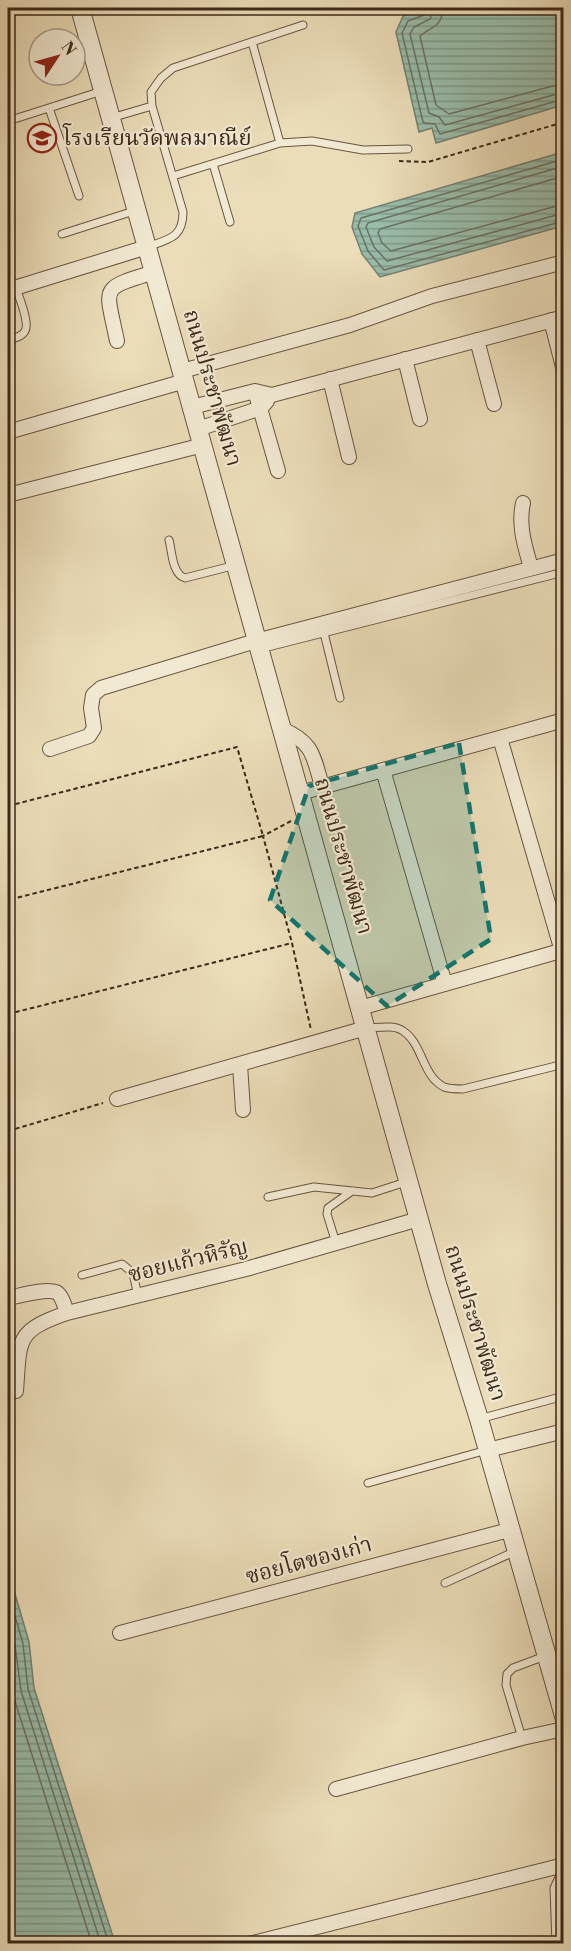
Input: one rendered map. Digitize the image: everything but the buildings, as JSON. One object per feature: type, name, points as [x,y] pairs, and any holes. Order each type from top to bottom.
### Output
[{"type":"street","name":"ถนนประชาพัฒนา","points":[[80,8],[408,1182],[488,1450],[509,1530],[547,1655],[560,1689],[564,1716]]},
{"type":"street","points":[[12,289],[147,246]]},
{"type":"street","points":[[8,432],[350,325],[432,296],[564,262]]},
{"type":"street","points":[[117,341],[108,295],[111,288],[121,282],[154,272]]},
{"type":"street","points":[[192,407],[255,391],[272,395],[557,318],[564,371]]},
{"type":"street","points":[[477,340],[494,404]]},
{"type":"street","points":[[405,359],[420,419]]},
{"type":"street","points":[[330,380],[349,457]]},
{"type":"street","points":[[255,391],[278,471]]},
{"type":"street","points":[[8,495],[201,437],[261,408],[272,395]]},
{"type":"street","points":[[523,503],[521,530],[531,568]]},
{"type":"street","points":[[50,749],[89,736],[94,728],[91,708],[93,695],[101,688],[564,560]]},
{"type":"street","points":[[300,793],[564,720]]},
{"type":"street","points":[[282,729],[303,741],[311,750],[322,786]]},
{"type":"street","points":[[360,1008],[563,953],[500,738]]},
{"type":"street","points":[[383,770],[446,984]]},
{"type":"street","points":[[117,1099],[366,1028]]},
{"type":"street","points":[[240,1065],[243,1110]]},
{"type":"street","name":"ซอยแก้วหิรัญ","points":[[16,1390],[19,1353],[27,1332],[42,1322],[67,1313],[246,1269],[419,1219]]},
{"type":"street","points":[[8,1298],[56,1292],[61,1297],[67,1313]]},
{"type":"street","points":[[488,1450],[564,1431]]},
{"type":"street","name":"ซอยโตของเก่า","points":[[120,1634],[509,1530]]},
{"type":"street","points":[[336,1789],[522,1738],[564,1729]]},
{"type":"street","points":[[249,1944],[564,1866]]},
{"type":"lane","points":[[147,246],[178,234],[183,224],[183,212],[152,106],[152,92],[161,78],[173,68],[303,25]]},
{"type":"lane","points":[[252,42],[280,143]]},
{"type":"lane","points":[[8,121],[104,90]]},
{"type":"lane","points":[[111,118],[152,106]]},
{"type":"lane","points":[[49,108],[79,196]]},
{"type":"lane","points":[[173,176],[280,143],[312,141],[354,149],[408,149]]},
{"type":"lane","points":[[213,164],[230,222]]},
{"type":"lane","points":[[62,234],[136,210]]},
{"type":"lane","points":[[8,340],[25,332],[27,324],[12,289]]},
{"type":"lane","points":[[169,540],[176,572],[179,576],[185,578],[237,565]]},
{"type":"lane","points":[[258,645],[324,633],[564,572]]},
{"type":"lane","points":[[324,633],[340,698]]},
{"type":"lane","points":[[366,1028],[393,1027],[403,1030],[415,1044],[433,1079],[446,1088],[463,1089],[564,1064]]},
{"type":"lane","points":[[268,1197],[314,1187],[372,1193],[408,1182]]},
{"type":"lane","points":[[336,1243],[327,1214],[328,1208],[352,1191]]},
{"type":"lane","points":[[82,1275],[122,1264],[133,1274],[138,1296]]},
{"type":"lane","points":[[479,1419],[564,1396]]},
{"type":"lane","points":[[368,1483],[488,1450]]},
{"type":"lane","points":[[445,1583],[516,1551]]},
{"type":"lane","points":[[522,1738],[506,1685],[507,1674],[513,1668],[547,1655]]},
{"type":"lane","points":[[556,1944],[554,1888],[564,1866]]},
{"type":"path","points":[[383,150],[393,160],[428,162],[564,122]]},
{"type":"path","points":[[8,806],[237,747],[292,943],[314,1044]]},
{"type":"path","points":[[8,900],[263,836],[306,814]]},
{"type":"path","points":[[8,1014],[292,943]]},
{"type":"path","points":[[8,1131],[117,1099]]},
{"type":"highlighted area","points":[[459,743],[491,939],[387,1006],[270,900],[309,786]]},
{"type":"water","points":[[429,8],[563,8],[563,105],[436,143],[432,128],[419,132],[396,32],[403,16]]},
{"type":"water","points":[[563,152],[563,226],[380,277],[362,254],[352,227],[355,213]]},
{"type":"water","points":[[8,1570],[29,1642],[34,1688],[115,1943],[9,1943]]},
{"type":"place","name":"โรงเรียนวัดพลมาณีย์","points":[[42,138]]}]
